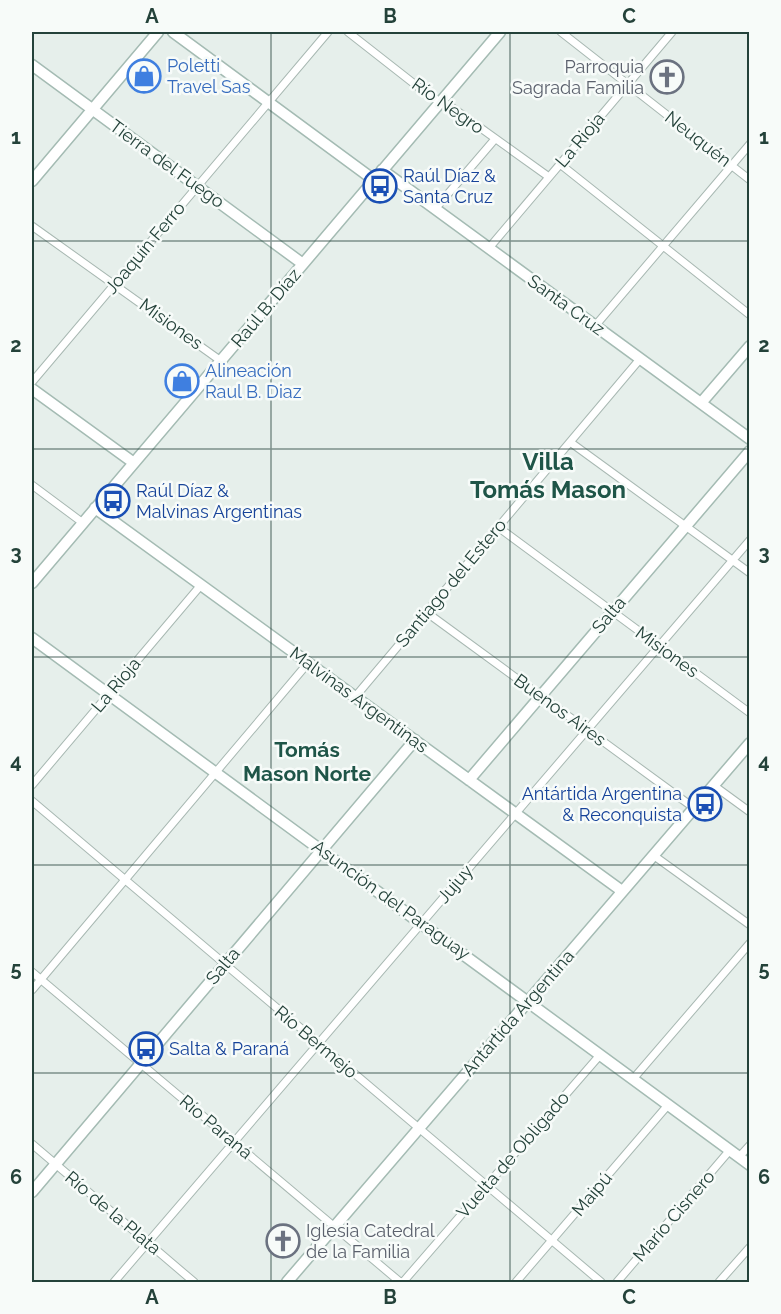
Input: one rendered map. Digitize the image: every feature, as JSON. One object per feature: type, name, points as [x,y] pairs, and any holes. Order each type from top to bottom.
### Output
[{"type":"street","points":[[32,181],[158,32]]},
{"type":"street","points":[[173,32],[374,180]]},
{"type":"street","name":"Joaquín Ferro","points":[[32,382],[328,32]]},
{"type":"street","name":"Río Negro","points":[[348,32],[431,97],[450,106],[549,177]]},
{"type":"street","name":"Raúl B. Díaz","points":[[32,584],[500,32]]},
{"type":"street","name":"Neuquén","points":[[561,32],[750,180]]},
{"type":"street","name":"La Rioja","points":[[489,248],[672,32]]},
{"type":"street","name":"Tierra del Fuego","points":[[32,65],[303,264]]},
{"type":"street","points":[[435,209],[495,139]]},
{"type":"street","points":[[595,326],[750,144]]},
{"type":"street","points":[[560,164],[750,315]]},
{"type":"street","name":"Santa Cruz","points":[[382,170],[750,439]]},
{"type":"street","name":"Misiones","points":[[32,226],[221,361]]},
{"type":"street","points":[[701,403],[750,346]]},
{"type":"street","name":"Santiago del Estero","points":[[355,697],[640,359]]},
{"type":"street","points":[[32,389],[134,463]]},
{"type":"street","points":[[570,442],[750,573]]},
{"type":"street","name":"Salta","points":[[469,780],[750,451]]},
{"type":"street","points":[[32,485],[83,523]]},
{"type":"street","name":"Malvinas Argentinas","points":[[95,508],[622,891]]},
{"type":"street","name":"Misiones","points":[[498,527],[750,713]]},
{"type":"street","name":"Jujuy","points":[[114,1282],[750,540]]},
{"type":"street","name":"La Rioja","points":[[32,785],[201,585]]},
{"type":"street","name":"Buenos Aires","points":[[426,612],[694,808]]},
{"type":"street","name":"Asunción del Paraguay","points":[[32,638],[750,1165]]},
{"type":"street","points":[[32,990],[308,663]]},
{"type":"street","name":"Salta","points":[[32,1192],[415,740]]},
{"type":"street","name":"Antártida Argentina","points":[[287,1282],[750,742]]},
{"type":"street","points":[[713,785],[750,812]]},
{"type":"street","name":"Río Bermejo","points":[[32,801],[601,1282]]},
{"type":"street","points":[[653,855],[750,925]]},
{"type":"street","points":[[633,1079],[750,943]]},
{"type":"street","name":"Río Paraná","points":[[32,972],[401,1282]]},
{"type":"street","name":"Vuelta de Obligado","points":[[401,1282],[600,1055]]},
{"type":"street","name":"Maipú","points":[[516,1282],[668,1105]]},
{"type":"street","name":"Río de la Plata","points":[[32,1144],[194,1282]]},
{"type":"street","name":"Mario Cisnero","points":[[617,1282],[735,1154],[750,1145]]},
{"type":"street","points":[[719,1282],[750,1247]]},
{"type":"place","name":"Poletti Travel Sas","points":[[144,76]]},
{"type":"place","name":"Parroquia Sagrada Familia","points":[[667,77]]},
{"type":"place","name":"Raúl Díaz & Santa Cruz","points":[[380,186]]},
{"type":"place","name":"Alineación Raul B. Diaz","points":[[182,381]]},
{"type":"place","name":"Raúl Díaz & Malvinas Argentinas","points":[[113,501]]},
{"type":"place","name":"Antártida Argentina & Reconquista","points":[[705,804]]},
{"type":"place","name":"Salta & Paraná","points":[[146,1049]]},
{"type":"place","name":"Iglesia Catedral de la Familia","points":[[283,1241]]},
{"type":"district","name":"Villa Tomás Mason","points":[[548,476]]},
{"type":"district","name":"Tomás Mason Norte","points":[[307,762]]}]
